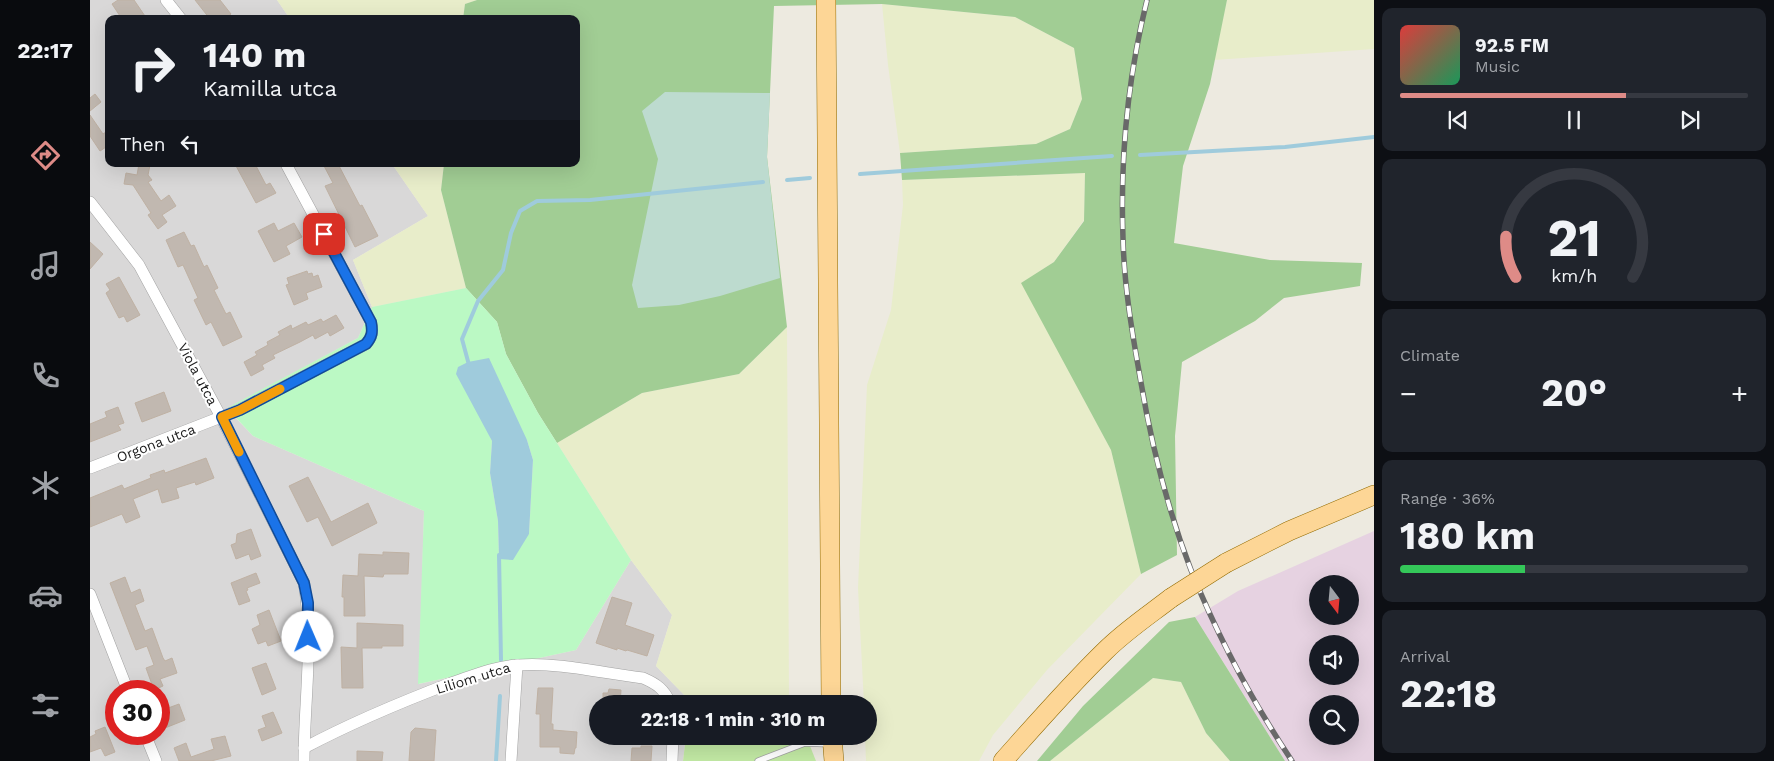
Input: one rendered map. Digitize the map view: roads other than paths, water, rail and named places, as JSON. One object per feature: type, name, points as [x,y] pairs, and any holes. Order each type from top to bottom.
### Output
[{"type":"main road","points":[[826,0],[831,695]]},
{"type":"main road","points":[[1003,761],[1106,650],[1141,620],[1171,598],[1226,563],[1289,531],[1374,495]]},
{"type":"street","points":[[166,0],[178,15]]},
{"type":"street","name":"Orgona utca","points":[[90,468],[240,410],[366,344],[371,338],[373,330],[371,322],[288,167]]},
{"type":"street","name":"Viola utca","points":[[90,202],[139,265],[222,417],[304,583],[308,603],[304,755]]},
{"type":"street","points":[[90,594],[124,680]]},
{"type":"street","name":"Liliom utca","points":[[292,761],[304,755],[336,731],[418,695],[478,674],[517,665],[544,664],[643,678],[657,683],[666,695]]},
{"type":"street","points":[[512,761],[517,665]]},
{"type":"street","points":[[149,745],[156,761]]},
{"type":"street","points":[[672,761],[673,745]]},
{"type":"lane","points":[[758,761],[805,743],[833,752]]},
{"type":"water","points":[[489,358],[527,440],[533,460],[529,534],[513,560],[499,559],[498,521],[490,473],[492,441],[456,374],[458,367],[468,362]]},
{"type":"waterway","points":[[1140,155],[1285,147],[1374,137]]},
{"type":"waterway","points":[[860,174],[1112,156]]},
{"type":"waterway","points":[[787,180],[810,178]]},
{"type":"waterway","points":[[469,365],[462,339],[478,301],[503,270],[511,233],[520,211],[537,201],[590,200],[763,182]]},
{"type":"waterway","points":[[499,555],[501,660]]},
{"type":"waterway","points":[[496,761],[500,696]]},
{"type":"railway","points":[[1147,0],[1130,88],[1124,148],[1122,208],[1127,291],[1144,402],[1167,499],[1191,570],[1237,668],[1263,715],[1292,761]]}]
